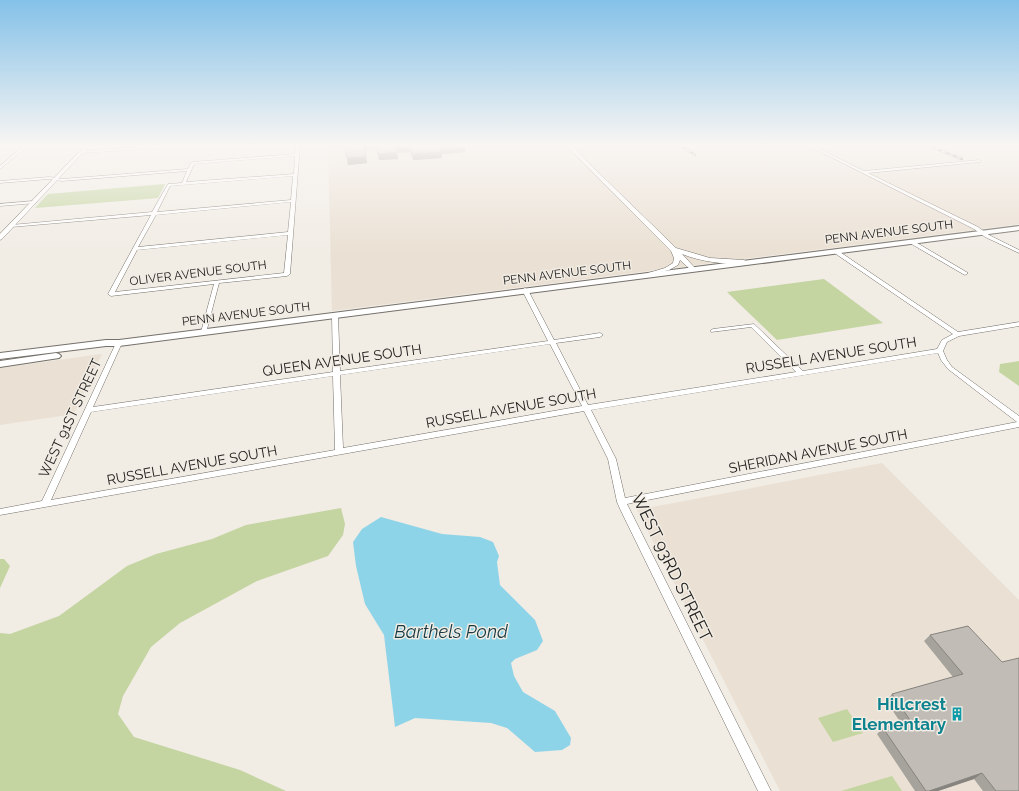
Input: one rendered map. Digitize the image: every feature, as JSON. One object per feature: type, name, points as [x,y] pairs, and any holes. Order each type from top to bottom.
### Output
[{"type":"main road","name":"PENN AVENUE SOUTH","points":[[0,356],[106,343],[119,343],[1019,228]]},
{"type":"main road","name":"PENN AVENUE SOUTH","points":[[0,364],[103,349],[119,343]]},
{"type":"street","points":[[0,238],[53,182]]},
{"type":"street","points":[[135,249],[169,185],[208,182]]},
{"type":"street","points":[[135,249],[290,233],[295,182]]},
{"type":"street","points":[[605,182],[693,269]]},
{"type":"street","points":[[883,182],[1019,252]]},
{"type":"street","points":[[11,226],[293,201]]},
{"type":"street","points":[[0,205],[34,202]]},
{"type":"street","name":"OLIVER AVENUE SOUTH","points":[[135,249],[111,294],[287,274],[290,233]]},
{"type":"street","points":[[910,241],[965,273]]},
{"type":"street","points":[[671,247],[698,259],[715,262],[744,262]]},
{"type":"street","points":[[650,274],[667,269],[676,264],[677,258],[671,247]]},
{"type":"street","points":[[835,251],[957,334]]},
{"type":"street","points":[[204,332],[217,282]]},
{"type":"street","name":"WEST 93RD STREET","points":[[525,290],[614,462],[618,492],[621,502],[765,791]]},
{"type":"street","points":[[335,315],[339,451]]},
{"type":"street","points":[[1019,324],[957,334],[944,341],[940,351],[950,368],[1019,420]]},
{"type":"street","points":[[713,331],[752,325],[802,374]]},
{"type":"street","name":"QUEEN AVENUE SOUTH","points":[[88,410],[600,335]]},
{"type":"street","name":"WEST 91ST STREET","points":[[45,504],[119,343]]},
{"type":"street","name":"RUSSELL AVENUE SOUTH","points":[[0,512],[586,408],[940,351]]},
{"type":"street","name":"SHERIDAN AVENUE SOUTH","points":[[621,502],[1019,424]]},
{"type":"shaded area","points":[[329,182],[1019,182],[1019,224],[332,311]]},
{"type":"shaded area","points":[[102,354],[74,414],[0,425],[0,368]]},
{"type":"shaded area","points":[[882,463],[1019,600],[1019,791],[780,791],[637,510]]},
{"type":"green space","points":[[165,184],[158,198],[35,208],[48,194]]},
{"type":"green space","points":[[824,279],[883,323],[777,340],[727,292]]},
{"type":"green space","points":[[1019,361],[1019,386],[999,372],[1000,364]]},
{"type":"green space","points":[[341,508],[345,524],[343,535],[328,556],[257,581],[180,623],[151,647],[123,696],[118,714],[134,737],[240,770],[286,791],[0,791],[0,633],[10,634],[59,616],[127,566],[156,554],[212,539],[246,525]]},
{"type":"green space","points":[[0,559],[4,559],[10,566],[0,588]]},
{"type":"green space","points":[[847,709],[863,733],[833,742],[818,718]]},
{"type":"green space","points":[[892,776],[902,791],[841,791]]},
{"type":"water","name":"Barthels Pond","points":[[381,517],[442,534],[480,537],[493,542],[499,556],[497,562],[500,585],[535,620],[543,641],[537,650],[515,659],[511,663],[514,676],[523,692],[555,711],[571,738],[570,745],[562,750],[535,752],[507,728],[491,723],[415,718],[395,727],[384,635],[365,604],[356,566],[353,542],[362,529]]},
{"type":"building","name":"Hillcrest Elementary","points":[[968,626],[1002,662],[1019,658],[1019,791],[996,791],[982,773],[926,791],[883,728],[910,720],[892,694],[963,674],[930,635]]},
{"type":"place","name":"Hillcrest Elementary","points":[[957,714]]}]
